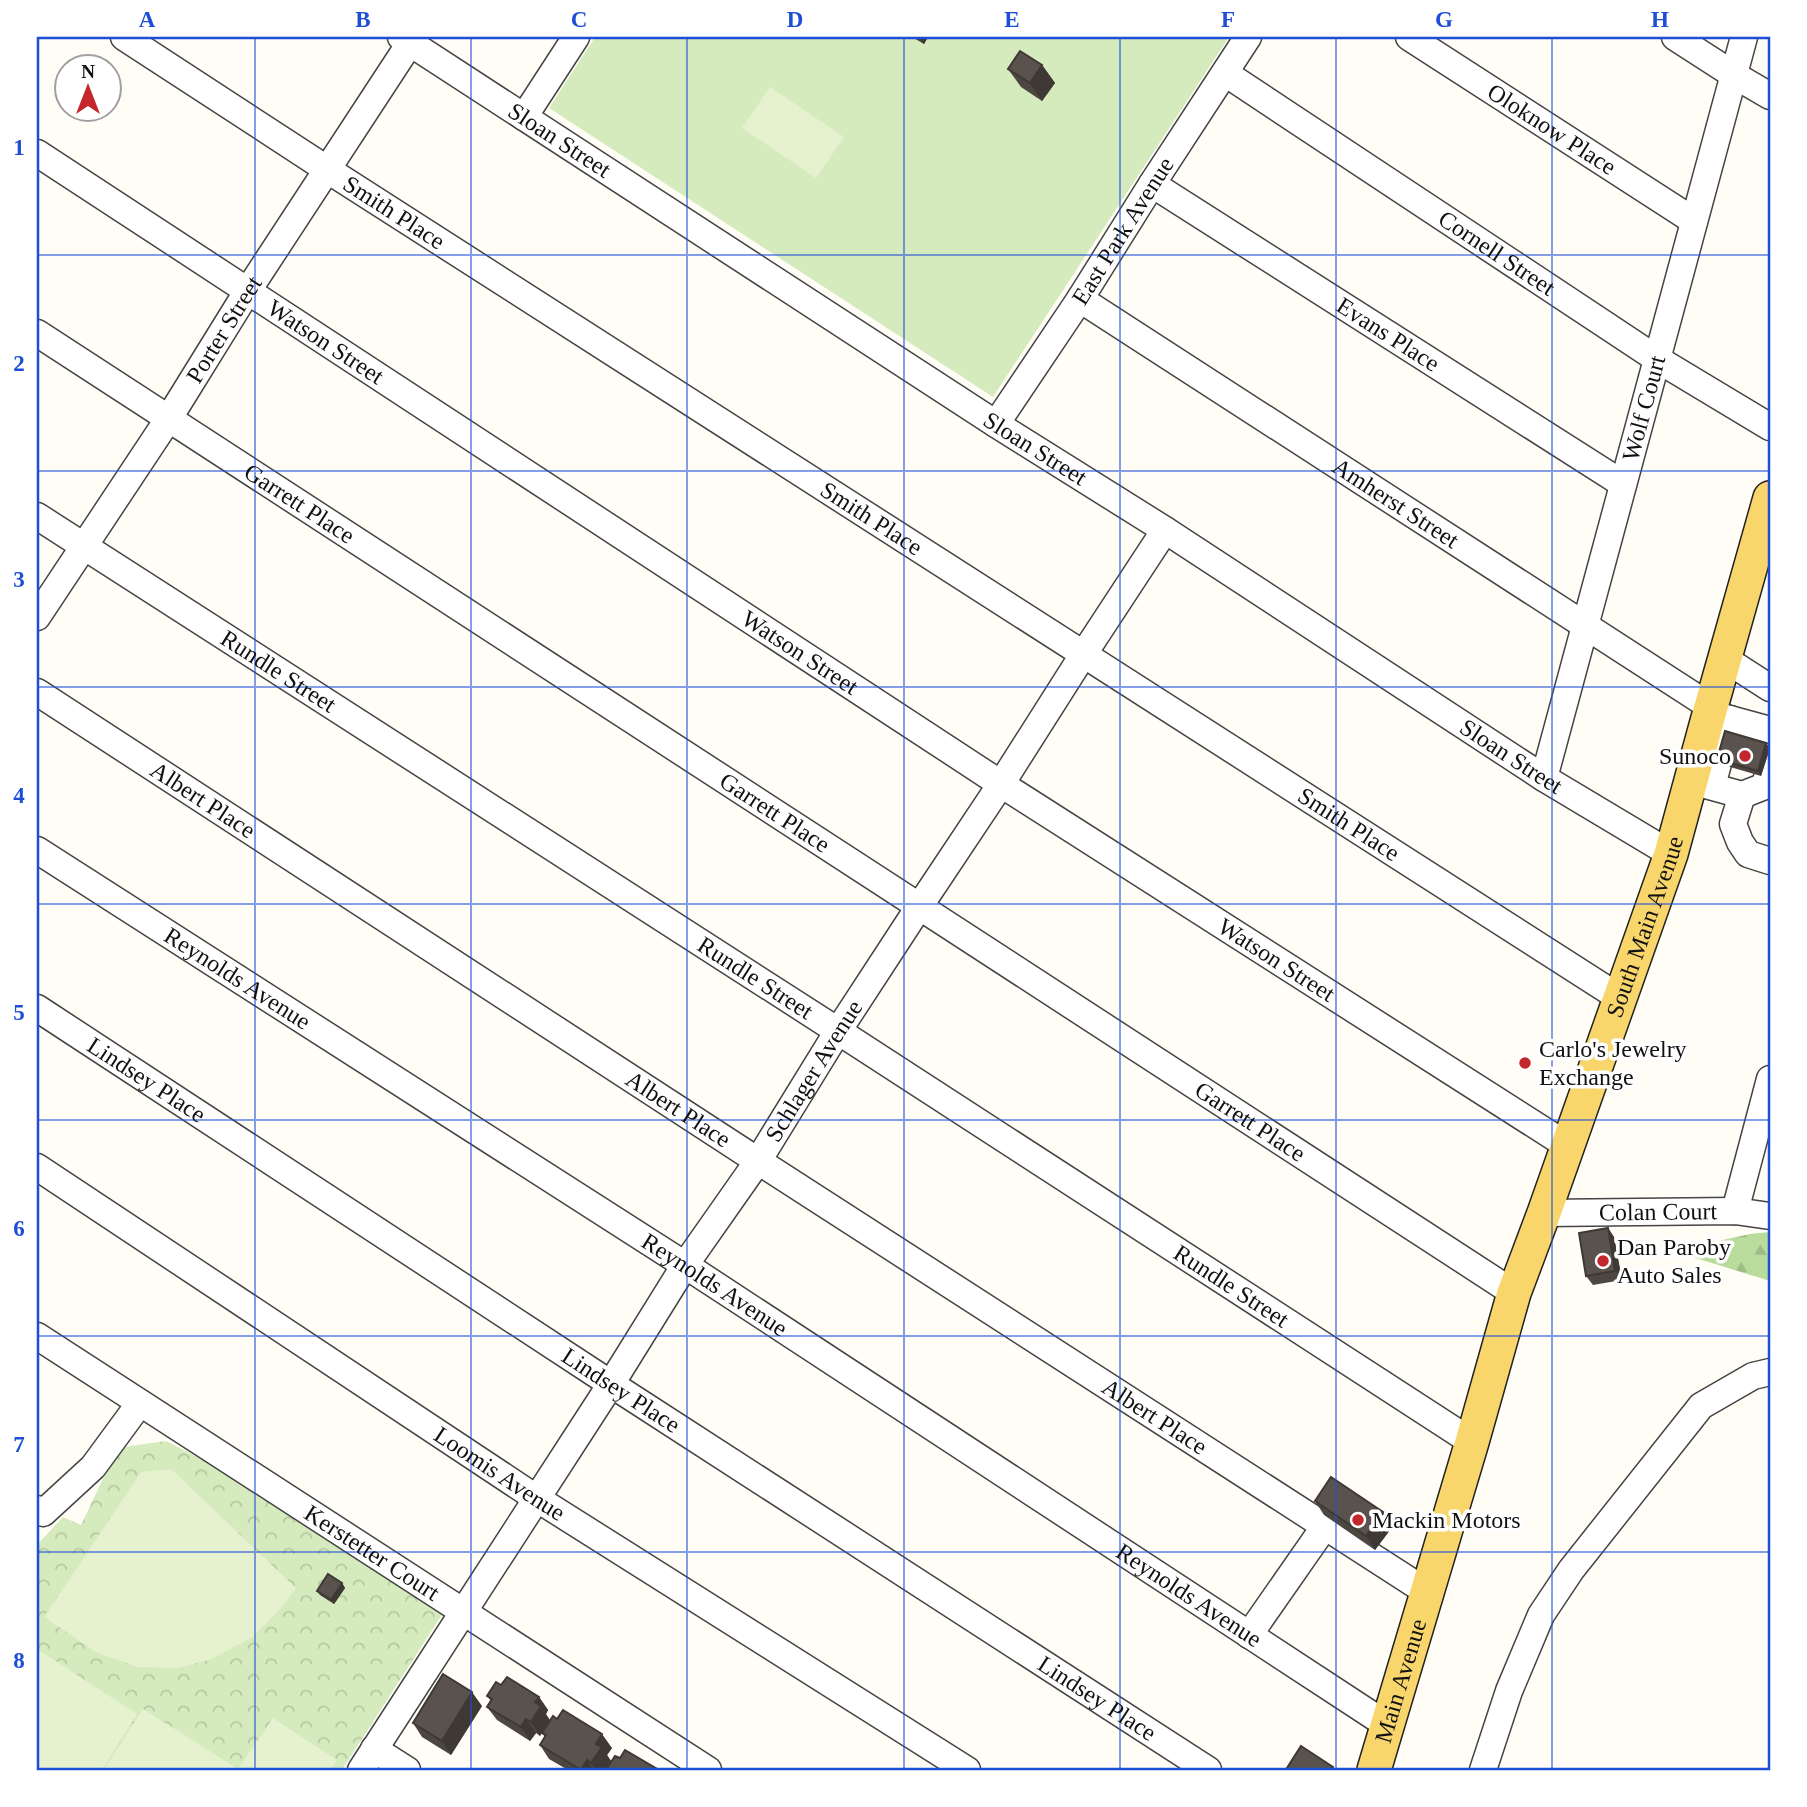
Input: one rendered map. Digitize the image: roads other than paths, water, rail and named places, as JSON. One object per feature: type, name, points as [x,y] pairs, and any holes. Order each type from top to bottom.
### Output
[{"type":"main road","name":"South Main Avenue","points":[[1427,1592],[1514,1293],[1671,854],[1724,785],[1737,723],[1725,659],[1770,498]]},
{"type":"main road","name":"Main Avenue","points":[[1374,1770],[1427,1592]]},
{"type":"street","name":"Smith Place","points":[[124,37],[1620,998]]},
{"type":"street","points":[[524,117],[576,37]]},
{"type":"street","name":"East Park Avenue","points":[[996,424],[1080,299],[1248,37]]},
{"type":"street","name":"Oloknow Place","points":[[1409,37],[1694,221]]},
{"type":"street","points":[[1675,37],[1770,96]]},
{"type":"street","name":"Wolf Court","points":[[1544,778],[1744,37]]},
{"type":"street","name":"Porter Street","points":[[37,617],[328,170],[406,40]]},
{"type":"street","name":"Sloan Street","points":[[406,40],[1544,778],[1671,854]]},
{"type":"street","name":"Cornell Street","points":[[1225,73],[1657,359],[1770,427]]},
{"type":"street","name":"Watson Street","points":[[37,153],[1001,784],[1568,1146]]},
{"type":"street","name":"Evans Place","points":[[1152,184],[1623,484]]},
{"type":"street","name":"Amherst Street","points":[[1080,299],[1737,723]]},
{"type":"street","name":"Garrett Place","points":[[37,333],[1514,1293]]},
{"type":"street","name":"Rundle Street","points":[[37,516],[1472,1442]]},
{"type":"street","name":"Schlager Avenue","points":[[368,1760],[685,1265],[758,1161],[838,1031],[1165,530]]},
{"type":"street","points":[[1725,659],[1770,688]]},
{"type":"street","name":"Albert Place","points":[[37,692],[1427,1592]]},
{"type":"street","points":[[1770,766],[1765,786],[1724,785],[1740,842],[1748,854],[1770,861]]},
{"type":"street","name":"Reynolds Avenue","points":[[37,850],[685,1265],[1387,1725]]},
{"type":"street","name":"Lindsey Place","points":[[37,1008],[1208,1770]]},
{"type":"street","points":[[1735,1211],[1770,1079]]},
{"type":"street","name":"Loomis Avenue","points":[[37,1167],[536,1499],[967,1770]]},
{"type":"street","name":"Colan Court","points":[[1544,1213],[1735,1211],[1770,1216]]},
{"type":"street","name":"Kerstetter Court","points":[[37,1336],[708,1770]]},
{"type":"street","points":[[1483,1770],[1508,1691],[1541,1615],[1571,1570],[1701,1406],[1753,1376],[1770,1372]]},
{"type":"street","points":[[37,1509],[43,1513],[93,1467],[141,1403]]},
{"type":"street","points":[[1249,1635],[1325,1526]]},
{"type":"street","points":[[368,1760],[407,1770]]},
{"type":"place","name":"Sunoco","points":[[1745,756]]},
{"type":"place","name":"Carlo's Jewelry Exchange","points":[[1525,1063]]},
{"type":"place","name":"Dan Paroby Auto Sales","points":[[1603,1261]]},
{"type":"place","name":"Mackin Motors","points":[[1358,1520]]}]
